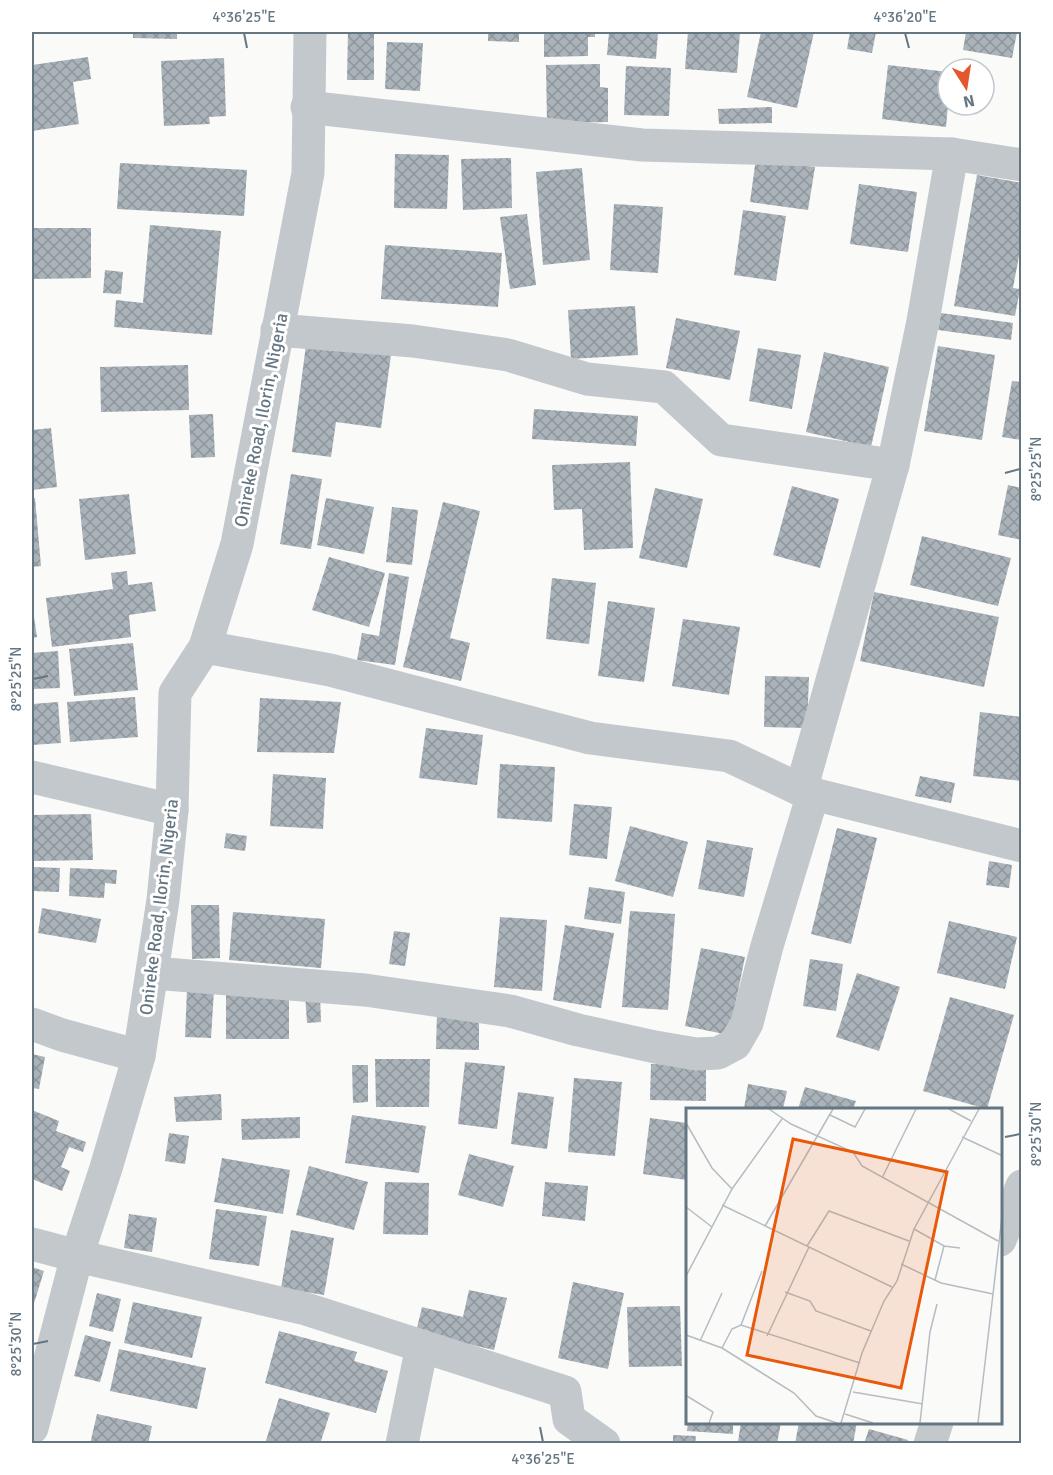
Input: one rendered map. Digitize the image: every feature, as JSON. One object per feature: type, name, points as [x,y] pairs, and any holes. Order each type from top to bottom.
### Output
[{"type":"street","name":"Onireke Road, Ilorin, Nigeria","points":[[32,1428],[77,1256],[140,1056],[163,900],[172,810],[175,693],[205,647],[237,544],[308,173],[307,107],[310,32]]},
{"type":"street","points":[[307,107],[642,145],[952,154],[1022,165]]},
{"type":"street","points":[[153,973],[376,991],[510,1011],[578,1030],[696,1054],[718,1053],[735,1044],[747,1023],[893,465],[923,321],[952,154]]},
{"type":"street","points":[[277,330],[413,341],[484,351],[508,355],[587,379],[664,387],[721,440],[893,465]]},
{"type":"street","points":[[205,647],[330,670],[590,738],[729,756],[807,792],[1022,846]]},
{"type":"street","points":[[32,777],[172,810]]},
{"type":"street","points":[[32,1024],[62,1035],[140,1056]]},
{"type":"street","points":[[1002,1235],[1022,1186]]},
{"type":"street","points":[[32,1244],[306,1309],[565,1392],[569,1419],[604,1443]]},
{"type":"street","points":[[402,1443],[422,1346]]},
{"type":"street","points":[[930,1443],[936,1424]]},
{"type":"building","points":[[133,32],[177,32],[177,39],[133,38]]},
{"type":"building","points":[[348,32],[374,32],[374,80],[347,80]]},
{"type":"building","points":[[488,32],[519,32],[519,42],[488,41]]},
{"type":"building","points":[[544,32],[595,32],[595,37],[588,37],[588,56],[544,57]]},
{"type":"building","points":[[609,32],[658,32],[656,59],[607,55]]},
{"type":"building","points":[[688,32],[740,32],[737,73],[685,69]]},
{"type":"building","points":[[761,32],[814,32],[797,108],[747,97]]},
{"type":"building","points":[[850,32],[876,32],[872,53],[847,49]]},
{"type":"building","points":[[966,32],[1017,32],[1012,58],[963,50]]},
{"type":"building","points":[[387,42],[423,43],[420,91],[385,89]]},
{"type":"building","points":[[88,57],[91,79],[73,82],[79,124],[32,131],[32,65]]},
{"type":"building","points":[[224,58],[226,116],[209,117],[210,124],[164,126],[161,61]]},
{"type":"building","points":[[600,64],[600,87],[608,88],[608,122],[547,123],[546,65]]},
{"type":"building","points":[[888,65],[936,71],[936,117],[947,117],[946,127],[882,119]]},
{"type":"building","points":[[626,66],[671,68],[669,116],[624,115]]},
{"type":"building","points":[[772,107],[772,123],[719,124],[718,109]]},
{"type":"building","points":[[395,154],[449,155],[447,209],[394,208]]},
{"type":"building","points":[[511,158],[512,208],[463,210],[461,159]]},
{"type":"building","points":[[756,158],[815,167],[808,210],[750,202]]},
{"type":"building","points":[[120,163],[247,170],[244,216],[117,209]]},
{"type":"building","points":[[582,168],[590,260],[543,265],[536,172]]},
{"type":"building","points":[[977,175],[1022,183],[1022,240],[1013,288],[1020,289],[1015,316],[954,306]]},
{"type":"building","points":[[859,184],[917,192],[908,252],[850,244]]},
{"type":"building","points":[[614,204],[663,207],[658,273],[610,270]]},
{"type":"building","points":[[743,210],[786,216],[776,281],[734,275]]},
{"type":"building","points":[[527,214],[536,285],[510,289],[500,217]]},
{"type":"building","points":[[150,225],[221,231],[212,335],[114,327],[116,300],[143,303]]},
{"type":"building","points":[[32,228],[91,228],[91,278],[32,279]]},
{"type":"building","points":[[385,245],[502,253],[498,307],[381,299]]},
{"type":"building","points":[[105,270],[123,272],[121,294],[103,293]]},
{"type":"building","points":[[635,306],[638,355],[571,359],[568,310]]},
{"type":"building","points":[[941,313],[1013,323],[1011,340],[938,330]]},
{"type":"building","points":[[676,318],[740,331],[730,380],[666,368]]},
{"type":"building","points":[[306,345],[391,355],[381,428],[336,422],[331,457],[292,452]]},
{"type":"building","points":[[938,346],[995,355],[982,440],[924,431]]},
{"type":"building","points":[[758,348],[801,355],[792,409],[749,401]]},
{"type":"building","points":[[824,352],[889,367],[871,447],[806,432]]},
{"type":"building","points":[[188,365],[189,410],[101,412],[100,367]]},
{"type":"building","points":[[1012,381],[1022,382],[1022,440],[1002,437]]},
{"type":"building","points":[[534,409],[638,416],[636,446],[532,439]]},
{"type":"building","points":[[213,414],[215,457],[191,458],[189,415]]},
{"type":"building","points":[[51,428],[57,487],[32,490],[32,430]]},
{"type":"building","points":[[630,462],[633,548],[584,550],[582,509],[554,510],[552,465]]},
{"type":"building","points":[[291,474],[322,479],[311,549],[280,544]]},
{"type":"building","points":[[1008,485],[1022,488],[1022,540],[998,535]]},
{"type":"building","points":[[792,486],[839,499],[820,568],[773,555]]},
{"type":"building","points":[[655,488],[703,499],[687,568],[639,558]]},
{"type":"building","points":[[129,494],[136,554],[85,560],[79,499]]},
{"type":"building","points":[[32,498],[35,498],[41,566],[32,567]]},
{"type":"building","points":[[326,498],[374,507],[364,554],[317,545]]},
{"type":"building","points":[[443,502],[480,511],[450,638],[470,643],[461,681],[403,667]]},
{"type":"building","points":[[392,507],[418,510],[412,565],[386,562]]},
{"type":"building","points":[[922,536],[1011,558],[998,606],[910,585]]},
{"type":"building","points":[[329,557],[385,573],[369,627],[312,610]]},
{"type":"building","points":[[127,571],[128,585],[152,582],[156,611],[129,615],[131,637],[52,647],[46,598],[113,589],[111,573]]},
{"type":"building","points":[[389,573],[409,577],[395,665],[357,660],[362,633],[379,636]]},
{"type":"building","points":[[552,578],[596,583],[589,644],[546,639]]},
{"type":"building","points":[[874,592],[999,617],[984,687],[860,661]]},
{"type":"building","points":[[608,601],[655,608],[644,682],[598,676]]},
{"type":"building","points":[[32,611],[37,637],[32,638]]},
{"type":"building","points":[[683,619],[740,627],[729,695],[672,686]]},
{"type":"building","points":[[133,643],[138,690],[74,696],[69,649]]},
{"type":"building","points":[[58,651],[60,688],[32,689],[32,653]]},
{"type":"building","points":[[765,676],[809,677],[807,728],[764,727]]},
{"type":"building","points":[[135,697],[138,737],[70,742],[67,702]]},
{"type":"building","points":[[260,698],[341,702],[334,753],[257,752]]},
{"type":"building","points":[[58,702],[61,743],[32,745],[32,704]]},
{"type":"building","points":[[980,712],[1022,717],[1022,781],[973,776]]},
{"type":"building","points":[[426,728],[483,735],[477,785],[419,778]]},
{"type":"building","points":[[500,764],[555,767],[552,822],[497,818]]},
{"type":"building","points":[[273,774],[326,778],[323,829],[270,826]]},
{"type":"building","points":[[920,776],[955,783],[951,803],[915,796]]},
{"type":"building","points":[[574,804],[612,807],[607,859],[569,855]]},
{"type":"building","points":[[91,814],[93,860],[32,861],[32,815]]},
{"type":"building","points":[[630,826],[688,842],[673,897],[615,881]]},
{"type":"building","points":[[837,828],[877,838],[851,944],[811,934]]},
{"type":"building","points":[[226,833],[247,836],[245,851],[224,848]]},
{"type":"building","points":[[707,840],[753,848],[744,897],[698,889]]},
{"type":"building","points":[[989,861],[1012,865],[1009,888],[986,885]]},
{"type":"building","points":[[32,867],[60,868],[59,892],[32,891]]},
{"type":"building","points":[[70,868],[117,870],[116,884],[105,883],[104,898],[69,896]]},
{"type":"building","points":[[589,887],[625,892],[621,924],[584,919]]},
{"type":"building","points":[[191,905],[219,905],[220,958],[192,959]]},
{"type":"building","points":[[42,908],[101,919],[96,943],[38,933]]},
{"type":"building","points":[[630,911],[675,914],[668,1010],[622,1007]]},
{"type":"building","points":[[233,912],[325,919],[321,968],[229,960]]},
{"type":"building","points":[[500,917],[547,920],[542,991],[494,987]]},
{"type":"building","points":[[949,921],[1017,937],[1005,989],[937,973]]},
{"type":"building","points":[[565,925],[614,933],[601,1008],[553,1000]]},
{"type":"building","points":[[394,931],[410,933],[405,966],[389,964]]},
{"type":"building","points":[[701,948],[745,957],[729,1035],[685,1026]]},
{"type":"building","points":[[810,959],[843,964],[836,1011],[803,1006]]},
{"type":"building","points":[[857,973],[900,987],[879,1051],[836,1037]]},
{"type":"building","points":[[187,989],[214,990],[211,1038],[185,1037]]},
{"type":"building","points":[[289,992],[289,1039],[226,1039],[226,993]]},
{"type":"building","points":[[305,994],[320,994],[321,1022],[307,1023]]},
{"type":"building","points":[[950,997],[1014,1015],[987,1108],[923,1091]]},
{"type":"building","points":[[437,1012],[479,1013],[479,1050],[436,1049]]},
{"type":"building","points":[[32,1054],[45,1057],[39,1089],[32,1088]]},
{"type":"building","points":[[375,1059],[430,1059],[429,1107],[376,1107]]},
{"type":"building","points":[[465,1062],[505,1066],[497,1129],[458,1124]]},
{"type":"building","points":[[651,1064],[706,1065],[706,1101],[650,1100]]},
{"type":"building","points":[[352,1065],[368,1065],[368,1102],[353,1103]]},
{"type":"building","points":[[574,1078],[622,1082],[615,1156],[568,1152]]},
{"type":"building","points":[[748,1084],[787,1091],[783,1108],[744,1108]]},
{"type":"building","points":[[805,1087],[856,1101],[853,1108],[798,1108]]},
{"type":"building","points":[[518,1092],[554,1097],[547,1149],[511,1144]]},
{"type":"building","points":[[221,1094],[222,1120],[176,1122],[174,1097]]},
{"type":"building","points":[[32,1110],[59,1121],[56,1131],[86,1142],[83,1152],[69,1147],[61,1167],[70,1171],[62,1191],[32,1179]]},
{"type":"building","points":[[352,1115],[426,1126],[419,1173],[345,1163]]},
{"type":"building","points":[[300,1117],[300,1138],[242,1140],[241,1119]]},
{"type":"building","points":[[650,1118],[686,1123],[686,1180],[643,1174]]},
{"type":"building","points":[[169,1133],[189,1136],[185,1164],[165,1161]]},
{"type":"building","points":[[469,1154],[514,1166],[503,1207],[458,1195]]},
{"type":"building","points":[[222,1158],[290,1170],[283,1214],[214,1202]]},
{"type":"building","points":[[309,1166],[368,1182],[354,1230],[296,1215]]},
{"type":"building","points":[[385,1182],[429,1183],[428,1235],[383,1234]]},
{"type":"building","points":[[545,1182],[588,1186],[585,1221],[542,1216]]},
{"type":"building","points":[[216,1209],[267,1216],[259,1266],[209,1259]]},
{"type":"building","points":[[129,1214],[157,1218],[152,1252],[124,1248]]},
{"type":"building","points":[[291,1230],[334,1238],[324,1295],[281,1288]]},
{"type":"building","points":[[32,1267],[44,1271],[32,1310]]},
{"type":"building","points":[[573,1282],[624,1293],[608,1369],[558,1358]]},
{"type":"building","points":[[469,1290],[507,1298],[494,1350],[416,1332],[422,1307],[463,1317]]},
{"type":"building","points":[[97,1293],[121,1299],[113,1332],[89,1326]]},
{"type":"building","points":[[133,1302],[202,1317],[192,1358],[124,1343]]},
{"type":"building","points":[[680,1306],[682,1366],[629,1367],[627,1307]]},
{"type":"building","points":[[279,1331],[357,1352],[354,1361],[388,1371],[376,1413],[265,1383]]},
{"type":"building","points":[[85,1335],[111,1342],[100,1382],[74,1376]]},
{"type":"building","points":[[119,1349],[206,1368],[197,1409],[110,1391]]},
{"type":"building","points":[[279,1398],[330,1413],[320,1444],[265,1444]]},
{"type":"building","points":[[97,1414],[152,1426],[148,1444],[90,1444]]},
{"type":"building","points":[[688,1424],[733,1424],[733,1434],[687,1431]]},
{"type":"building","points":[[741,1424],[781,1424],[777,1444],[738,1442]]},
{"type":"building","points":[[799,1424],[857,1424],[853,1444],[795,1444]]},
{"type":"building","points":[[869,1429],[908,1440],[907,1444],[864,1444]]},
{"type":"building","points":[[673,1435],[696,1436],[695,1444],[673,1444]]}]
